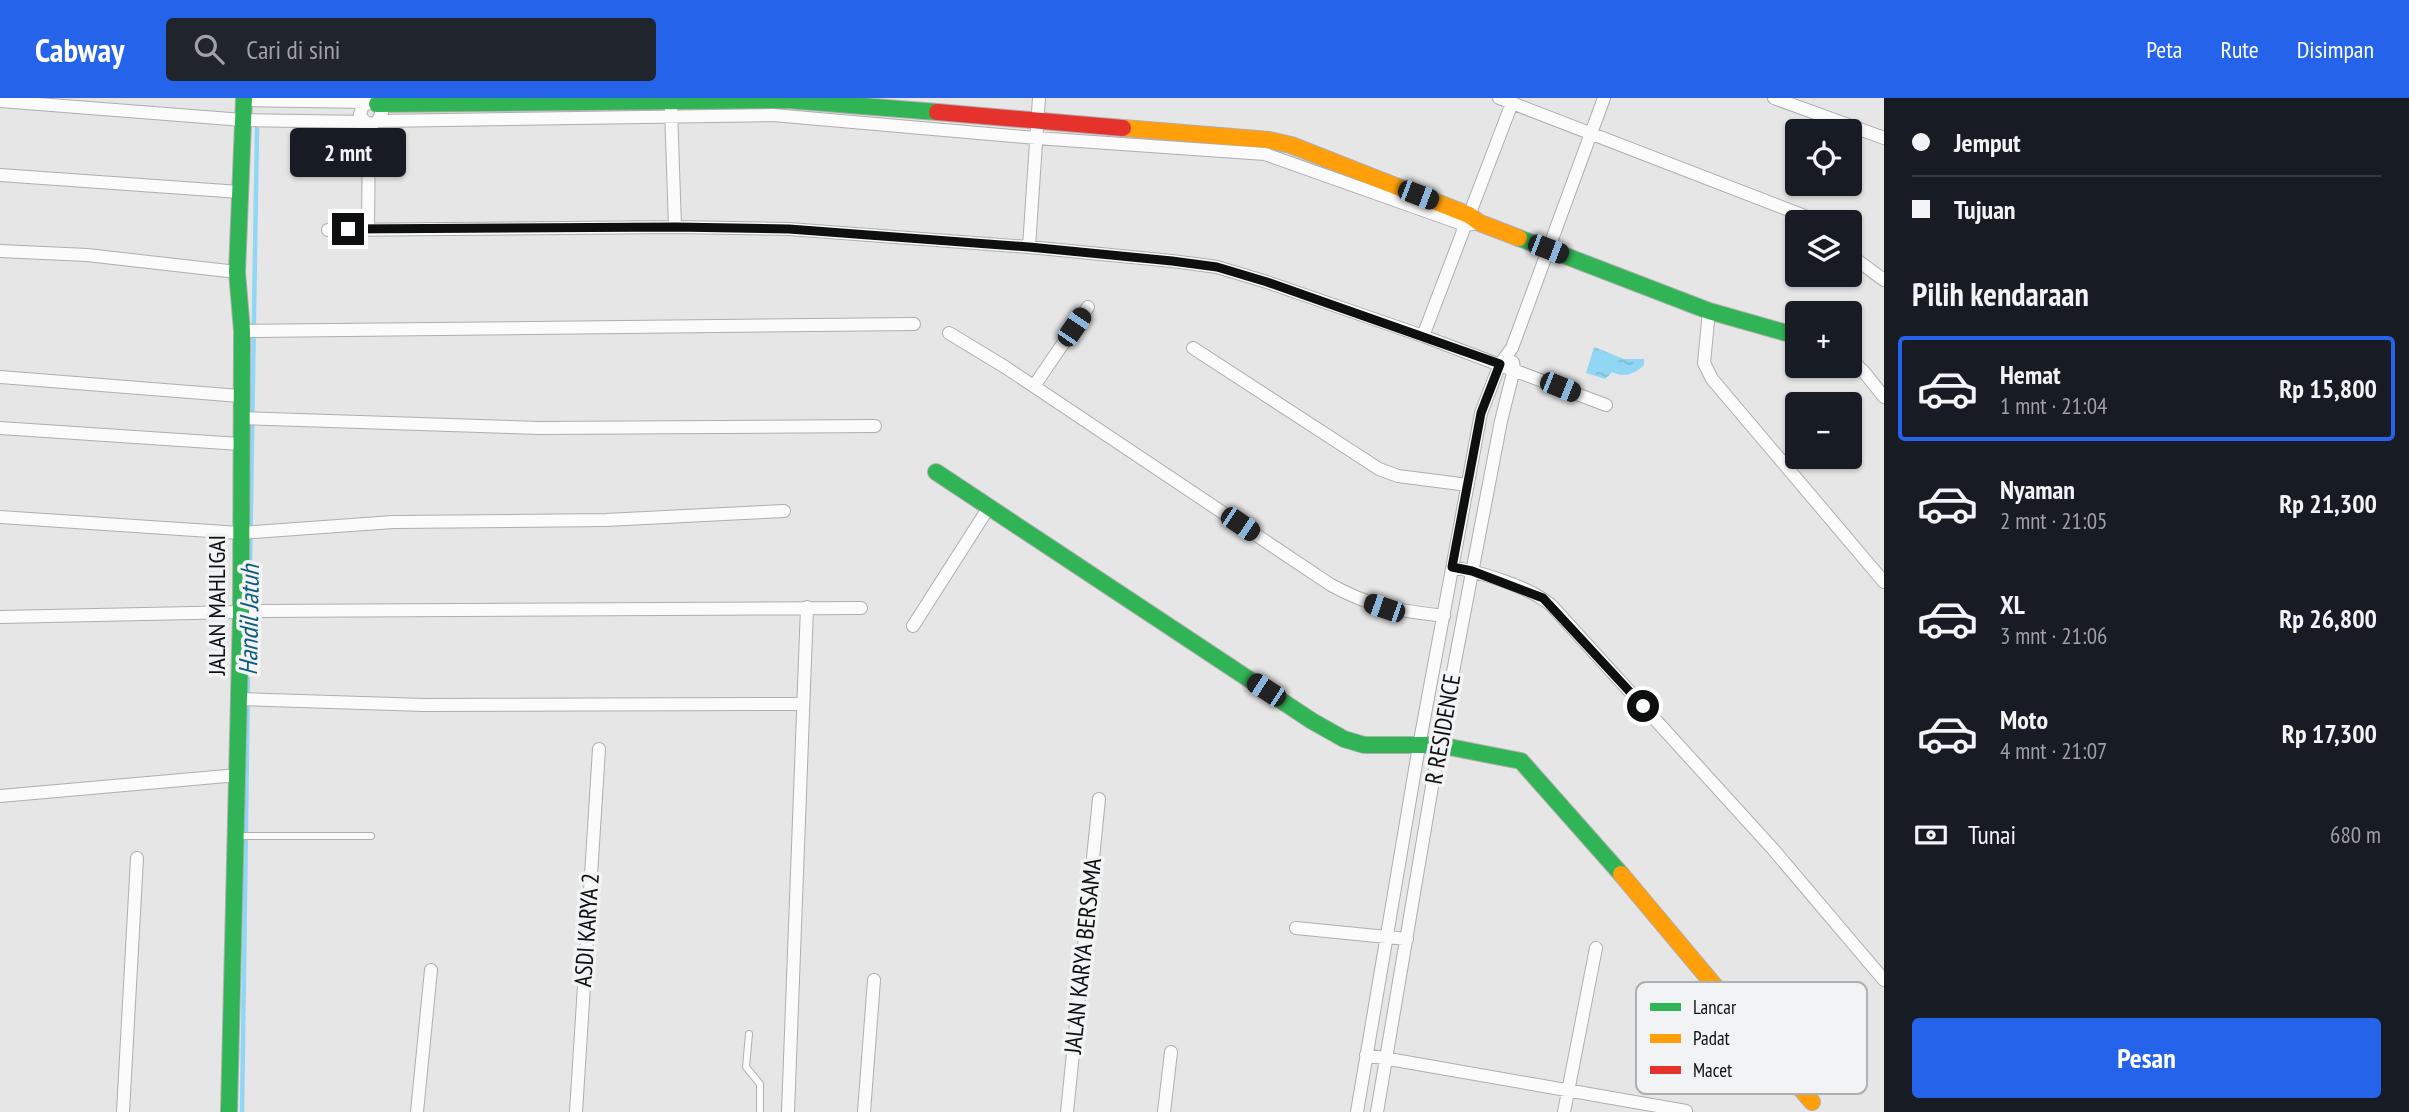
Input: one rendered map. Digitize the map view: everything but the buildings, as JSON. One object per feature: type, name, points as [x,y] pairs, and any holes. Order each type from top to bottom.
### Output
[{"type":"street","points":[[1029,247],[1039,98]]},
{"type":"street","points":[[1499,98],[1790,210]]},
{"type":"street","points":[[1357,1112],[1419,746],[1481,413],[1500,364],[1512,348],[1604,98]]},
{"type":"street","points":[[1774,98],[1884,138]]},
{"type":"street","points":[[244,99],[671,105],[1036,138],[1265,154],[1471,221],[1709,311],[1785,333]]},
{"type":"street","name":"JALAN MAHLIGAI","points":[[229,1112],[243,836],[238,775],[245,699],[247,533],[240,444],[248,419],[240,396],[249,330],[237,272],[244,99]]},
{"type":"street","points":[[0,101],[243,120],[371,122],[787,100],[1269,140],[1291,145],[1471,221]]},
{"type":"street","points":[[368,229],[371,122],[382,112],[372,101]]},
{"type":"street","points":[[371,122],[360,114],[360,109],[372,101]]},
{"type":"street","points":[[1423,336],[1471,221],[1512,103]]},
{"type":"street","points":[[671,105],[675,227]]},
{"type":"street","points":[[882,108],[882,125]]},
{"type":"street","points":[[1284,161],[1291,145]]},
{"type":"street","points":[[0,174],[240,192]]},
{"type":"street","points":[[328,230],[675,227],[789,229],[1029,247],[1217,267],[1423,336],[1606,405]]},
{"type":"street","points":[[0,251],[87,255],[237,272]]},
{"type":"street","points":[[1862,264],[1884,280]]},
{"type":"street","points":[[1034,386],[1088,307]]},
{"type":"street","points":[[1709,311],[1704,363],[1712,379],[1884,582]]},
{"type":"street","points":[[249,330],[914,324]]},
{"type":"street","points":[[949,334],[1034,386],[1331,584],[1358,599],[1384,608],[1444,617]]},
{"type":"street","points":[[1193,348],[1379,470],[1398,476],[1468,485]]},
{"type":"street","name":"R RESIDENCE","points":[[1377,1112],[1439,745],[1501,421],[1514,369],[1512,348]]},
{"type":"street","points":[[1862,370],[1884,397]]},
{"type":"street","points":[[0,377],[240,396]]},
{"type":"street","points":[[248,419],[539,428],[875,426]]},
{"type":"street","points":[[0,428],[240,444]]},
{"type":"street","points":[[936,472],[1312,721],[1344,739],[1364,745],[1439,745],[1521,761],[1588,834],[1712,982]]},
{"type":"street","points":[[913,626],[989,507]]},
{"type":"street","points":[[0,517],[247,533],[393,522],[606,520],[784,511]]},
{"type":"street","points":[[1452,567],[1472,571],[1535,594],[1551,605],[1772,848],[1884,980]]},
{"type":"street","points":[[788,1112],[807,607]]},
{"type":"street","points":[[0,617],[246,611],[861,608]]},
{"type":"street","points":[[245,699],[424,705],[803,704]]},
{"type":"street","name":"ASDI KARYA 2","points":[[576,1112],[599,749]]},
{"type":"street","points":[[0,796],[238,775]]},
{"type":"street","name":"JALAN KARYA BERSAMA","points":[[1067,1112],[1099,799]]},
{"type":"street","points":[[123,1112],[137,858]]},
{"type":"street","points":[[1296,928],[1407,939]]},
{"type":"street","points":[[1564,1112],[1597,947]]},
{"type":"street","points":[[417,1112],[431,970]]},
{"type":"street","points":[[864,1112],[874,980]]},
{"type":"street","points":[[1164,1112],[1171,1052]]},
{"type":"street","points":[[1366,1055],[1686,1111]]},
{"type":"street","points":[[1805,1094],[1812,1102]]},
{"type":"lane","points":[[243,836],[371,836]]},
{"type":"lane","points":[[749,1034],[747,1067],[760,1084],[760,1112]]},
{"type":"water","points":[[1594,347],[1624,359],[1644,359],[1644,365],[1629,374],[1612,372],[1605,379],[1586,373]]},
{"type":"waterway","name":"Handil Jatuh","points":[[250,565],[257,128]]},
{"type":"waterway","name":"Handil Jatuh","points":[[242,1112],[248,679]]},
{"type":"traffic: fast","points":[[229,1112],[241,612],[242,331],[237,272],[244,98]]},
{"type":"traffic: fast","points":[[377,104],[787,100],[937,112]]},
{"type":"traffic: fast","points":[[1519,238],[1709,311],[1785,333]]},
{"type":"traffic: fast","points":[[936,472],[1312,721],[1344,739],[1364,745],[1439,745],[1521,761],[1621,874]]},
{"type":"traffic: slow","points":[[1123,128],[1269,140],[1291,145],[1469,215],[1480,223],[1519,238]]},
{"type":"traffic: slow","points":[[1621,874],[1711,982]]},
{"type":"traffic: slow","points":[[1805,1094],[1812,1102]]},
{"type":"traffic: jam","points":[[937,112],[1123,128]]},
{"type":"route","points":[[348,229],[789,229],[1172,261],[1217,267],[1267,282],[1449,345],[1500,364],[1481,413],[1452,567],[1472,571],[1543,598],[1643,706]]}]
